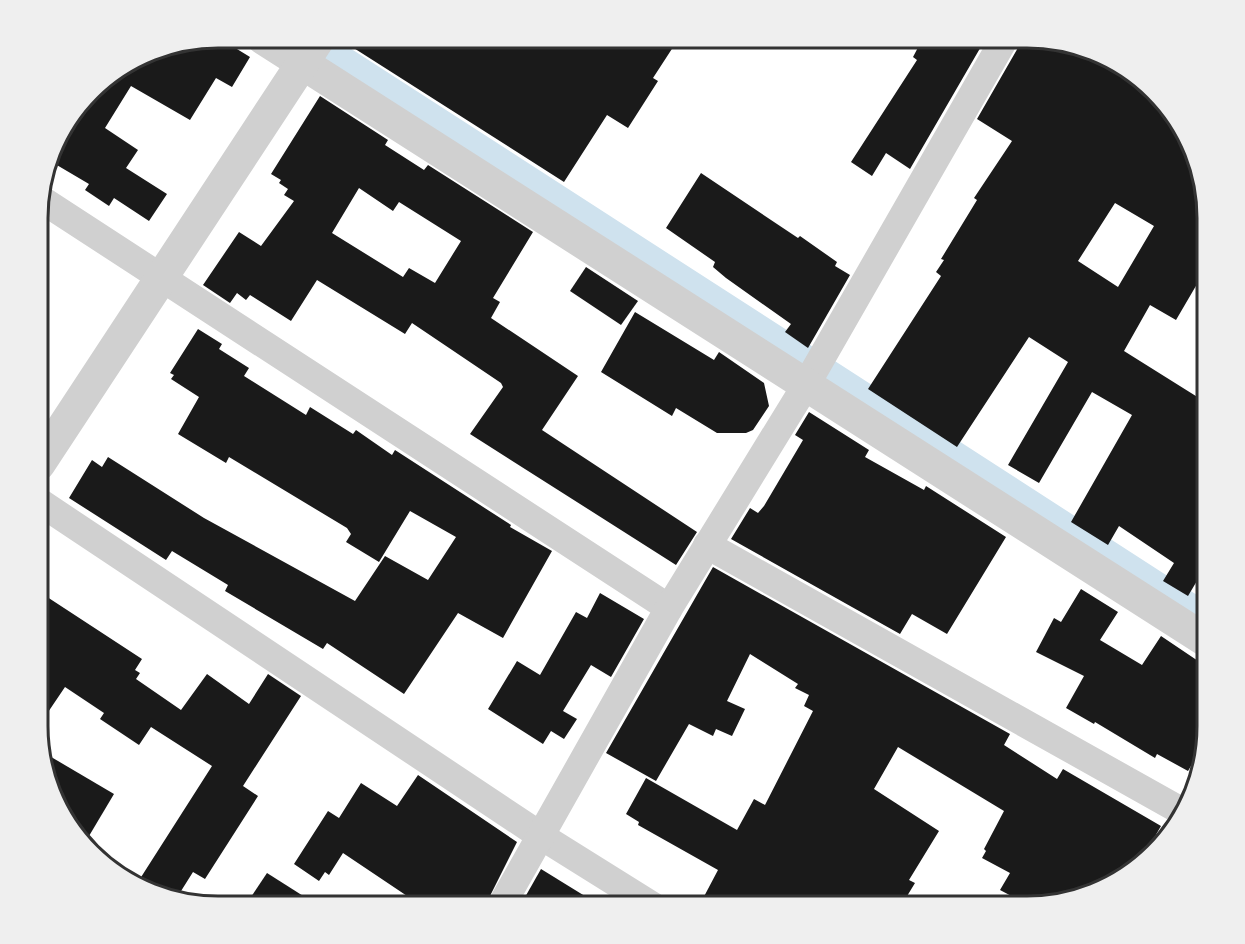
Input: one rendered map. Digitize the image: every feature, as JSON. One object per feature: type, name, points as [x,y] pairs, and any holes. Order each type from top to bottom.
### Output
[{"type":"street","points":[[507,896],[669,608],[806,385],[999,48]]},
{"type":"street","points":[[48,450],[311,51],[806,385],[1197,635]]},
{"type":"street","points":[[49,204],[669,608]]},
{"type":"street","points":[[48,508],[541,836],[637,896]]},
{"type":"street","points":[[707,545],[1176,807]]},
{"type":"building","points":[[235,48],[250,57],[232,87],[216,78],[190,120],[131,86],[105,128],[138,150],[126,168],[167,194],[149,221],[114,198],[109,206],[85,190],[89,184],[56,165],[77,123],[90,106],[114,83],[153,61],[185,51]]},
{"type":"building","points":[[354,48],[672,48],[653,78],[658,81],[628,128],[607,115],[564,182]]},
{"type":"building","points":[[918,48],[980,48],[910,169],[886,153],[872,176],[851,162],[917,60],[913,57]]},
{"type":"building","points":[[1018,48],[1060,51],[1102,65],[1139,90],[1168,123],[1184,153],[1194,185],[1197,207],[1197,284],[1176,320],[1150,305],[1124,351],[1197,397],[1197,581],[1188,596],[1163,581],[1174,563],[1119,526],[1108,545],[1071,522],[1132,415],[1092,392],[1039,483],[1008,465],[1068,362],[1029,337],[957,447],[868,389],[941,276],[936,272],[944,260],[941,259],[977,200],[974,198],[1012,141],[977,119]],"holes":[[[1115,203],[1154,226],[1118,287],[1078,261]]]},
{"type":"building","points":[[320,96],[388,140],[385,145],[424,170],[428,165],[533,232],[493,298],[500,302],[491,318],[578,376],[542,430],[697,532],[676,565],[470,434],[503,387],[501,383],[412,323],[405,334],[317,280],[291,321],[250,295],[246,300],[237,293],[230,303],[203,285],[239,232],[261,246],[294,201],[284,195],[288,189],[279,183],[281,180],[271,174]],"holes":[[[359,188],[393,211],[399,202],[461,241],[435,283],[409,268],[403,277],[332,233]]]},
{"type":"building","points":[[701,173],[798,238],[800,236],[837,262],[835,266],[850,275],[808,348],[785,332],[791,324],[726,278],[713,267],[715,262],[666,228]]},
{"type":"building","points":[[586,267],[638,301],[621,325],[570,291]]},
{"type":"building","points":[[635,312],[714,360],[719,352],[764,383],[769,406],[753,430],[746,433],[717,433],[676,408],[672,416],[601,372]]},
{"type":"building","points":[[198,329],[222,344],[219,349],[249,368],[244,376],[306,415],[310,407],[353,434],[356,430],[392,455],[395,450],[511,525],[510,527],[552,551],[503,638],[458,613],[404,694],[327,643],[323,649],[225,591],[228,585],[172,551],[166,560],[69,498],[92,460],[102,467],[108,457],[204,518],[355,601],[385,556],[428,580],[456,537],[410,511],[379,562],[346,542],[351,534],[347,528],[229,457],[226,463],[178,434],[199,397],[171,379],[174,375],[170,373]]},
{"type":"building","points":[[809,412],[869,450],[865,457],[924,490],[926,486],[1006,537],[947,634],[912,614],[900,634],[731,539],[750,508],[758,513],[764,506],[803,440],[795,435]]},
{"type":"building","points":[[713,567],[1010,734],[1004,745],[1057,779],[1063,769],[1161,826],[1153,840],[1139,854],[1102,879],[1050,895],[1011,896],[1000,890],[1010,873],[982,858],[986,851],[984,849],[1004,811],[898,747],[874,789],[939,831],[909,880],[915,883],[907,896],[704,896],[718,870],[638,825],[639,822],[626,814],[646,778],[737,830],[754,799],[765,805],[813,711],[804,706],[809,695],[795,688],[798,684],[750,654],[727,701],[745,709],[732,736],[716,729],[713,736],[689,724],[656,781],[606,753]]},
{"type":"building","points":[[1081,589],[1118,612],[1100,640],[1142,665],[1161,636],[1197,660],[1197,737],[1194,759],[1188,771],[1157,754],[1155,758],[1095,722],[1094,724],[1066,708],[1084,676],[1036,652],[1054,618],[1061,622]]},
{"type":"building","points":[[600,593],[644,619],[611,677],[591,665],[563,711],[577,719],[564,739],[551,731],[543,744],[488,709],[517,661],[540,675],[576,612],[587,618]]},
{"type":"building","points":[[48,598],[142,659],[135,670],[140,673],[136,679],[181,710],[207,674],[249,704],[268,674],[301,696],[243,786],[258,796],[205,879],[193,872],[181,892],[141,878],[212,766],[151,727],[139,745],[100,719],[104,713],[65,687],[48,712]]},
{"type":"building","points":[[51,757],[114,794],[89,836],[65,801]]},
{"type":"building","points":[[418,775],[517,842],[490,896],[407,896],[343,853],[329,875],[325,872],[319,881],[294,864],[328,811],[339,818],[361,783],[397,806]]},
{"type":"building","points":[[541,869],[585,896],[526,896]]},
{"type":"building","points":[[267,873],[303,896],[252,896]]},
{"type":"waterway","points":[[319,48],[1197,615]]}]
